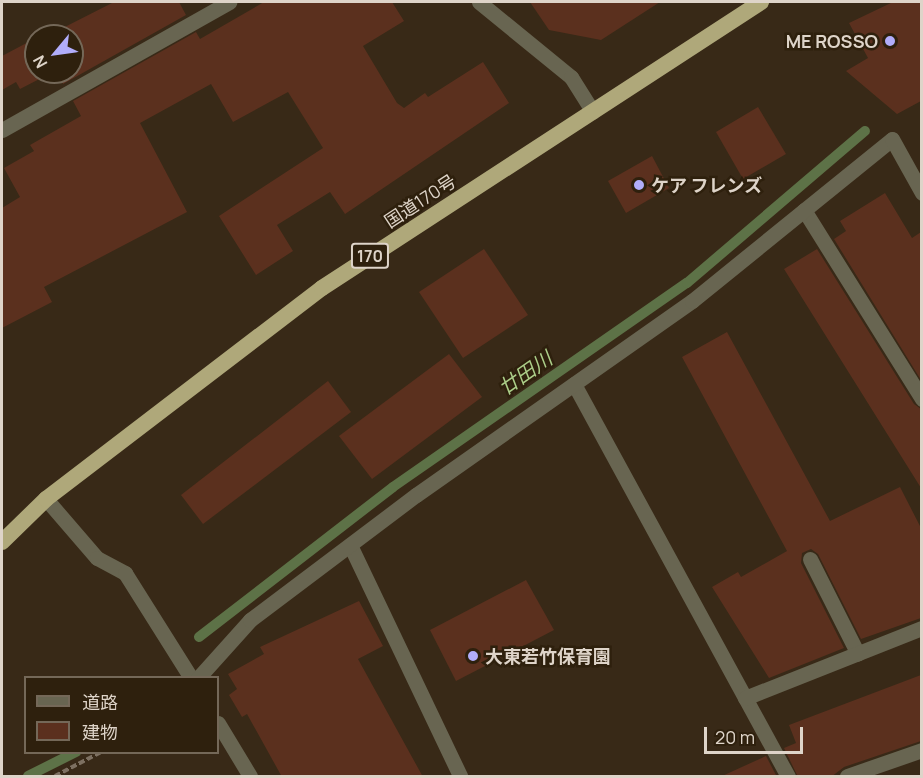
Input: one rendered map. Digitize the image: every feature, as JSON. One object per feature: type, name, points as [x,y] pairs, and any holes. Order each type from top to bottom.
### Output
[{"type":"highway","name":"国道170号","points":[[2,542],[46,499],[322,288],[761,2]]},
{"type":"street","points":[[2,130],[229,2]]},
{"type":"street","points":[[479,2],[571,77],[593,112]]},
{"type":"street","points":[[200,676],[250,620],[350,545],[692,301],[892,139],[921,193]]},
{"type":"street","points":[[804,210],[921,399]]},
{"type":"street","points":[[574,384],[788,777]]},
{"type":"street","points":[[46,499],[97,558],[125,573],[190,676]]},
{"type":"street","points":[[350,545],[460,777]]},
{"type":"street","points":[[810,559],[858,654]]},
{"type":"street","points":[[745,698],[921,628]]},
{"type":"street","points":[[219,725],[250,777]]},
{"type":"street","points":[[847,777],[921,750]]},
{"type":"path","points":[[55,777],[98,754]]},
{"type":"building","points":[[114,2],[179,2],[186,15],[84,72],[84,24],[71,24]]},
{"type":"building","points":[[264,2],[392,2],[404,21],[363,46],[397,103],[404,108],[425,93],[428,97],[483,62],[509,103],[345,214],[330,192],[277,225],[293,251],[256,275],[219,216],[323,148],[288,92],[233,122],[211,84],[140,123],[187,212],[44,287],[52,302],[2,328],[2,208],[20,197],[4,168],[34,151],[30,145],[81,116],[73,101],[196,32],[200,39]]},
{"type":"building","points":[[530,2],[660,2],[601,40],[549,30]]},
{"type":"building","name":"ME ROSSO","points":[[893,2],[921,2],[921,101],[897,114],[846,71],[868,58],[849,23]]},
{"type":"building","points":[[24,44],[24,84],[30,84],[20,89],[16,82],[2,90],[2,56]]},
{"type":"building","points":[[758,107],[786,154],[743,179],[716,132]]},
{"type":"building","name":"ケア フレンズ","points":[[652,156],[669,188],[626,213],[608,181]]},
{"type":"building","points":[[885,193],[912,238],[921,232],[921,380],[834,239],[846,231],[840,221]]},
{"type":"building","points":[[484,249],[528,315],[463,358],[419,292]]},
{"type":"building","points":[[817,249],[914,404],[921,409],[921,488],[784,269]]},
{"type":"building","points":[[727,332],[830,521],[900,487],[921,528],[921,618],[861,639],[818,554],[811,549],[802,553],[801,563],[844,648],[769,678],[712,587],[738,572],[741,577],[787,551],[682,357]]},
{"type":"building","points":[[449,354],[482,397],[372,479],[339,436]]},
{"type":"building","points":[[328,381],[351,412],[203,524],[181,495]]},
{"type":"building","name":"大東若竹保育園","points":[[526,580],[554,630],[456,681],[430,630]]},
{"type":"building","points":[[359,601],[383,646],[358,659],[423,777],[282,777],[247,714],[242,717],[229,695],[237,689],[228,674],[264,654],[260,647]]},
{"type":"building","points":[[921,675],[921,741],[844,767],[831,777],[798,777],[784,748],[796,743],[789,725]]},
{"type":"building","points":[[766,756],[777,777],[720,777]]},
{"type":"waterway","name":"廿田川","points":[[199,637],[393,487],[687,283],[865,131]]},
{"type":"waterway","name":"廿田川","points":[[28,776],[72,754]]},
{"type":"place","name":"ME ROSSO","points":[[890,41]]},
{"type":"place","name":"ケア フレンズ","points":[[639,185]]},
{"type":"place","name":"大東若竹保育園","points":[[473,656]]}]
